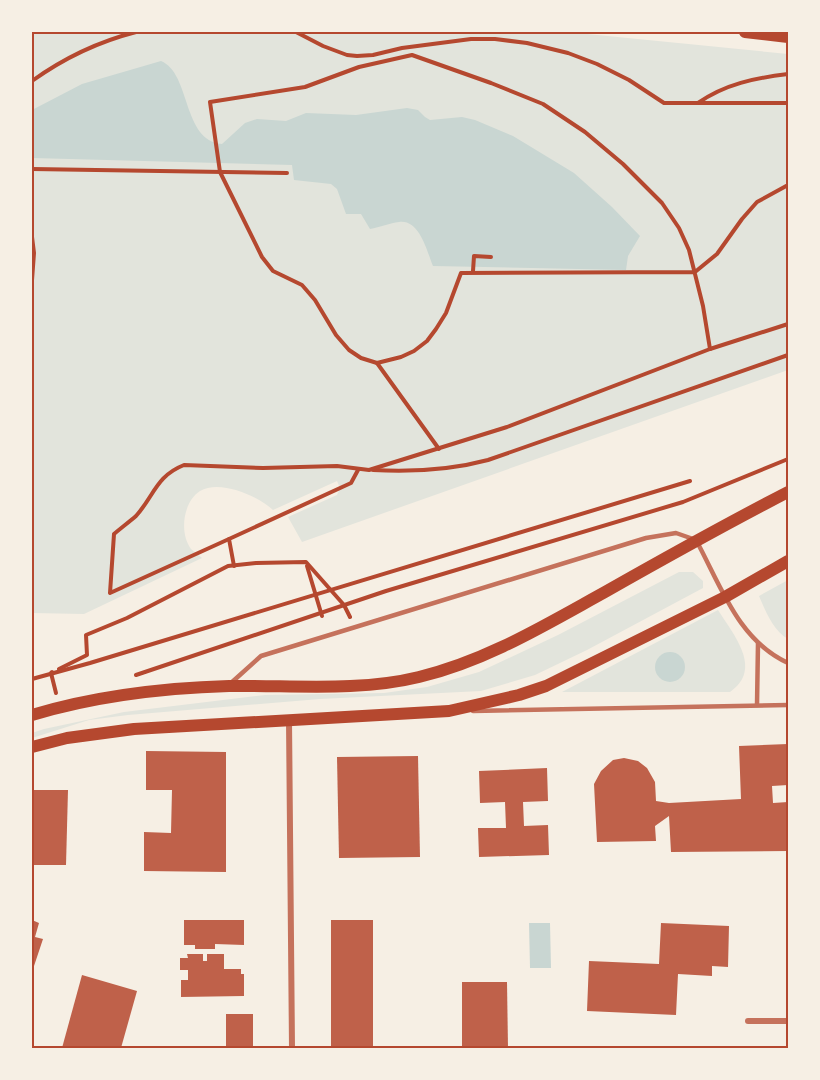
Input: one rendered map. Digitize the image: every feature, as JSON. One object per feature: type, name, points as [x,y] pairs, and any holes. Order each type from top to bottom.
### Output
[{"type":"main road","points":[[745,32],[789,37]]},
{"type":"main road","points":[[32,716],[60,707],[132,694],[226,686],[384,684],[419,677],[465,663],[526,635],[696,540],[789,492]]},
{"type":"main road","points":[[32,747],[67,738],[134,729],[449,711],[519,695],[546,686],[725,597],[789,561]]},
{"type":"street","points":[[289,720],[292,1048]]},
{"type":"street","points":[[748,1021],[789,1021]]},
{"type":"lane","points":[[226,686],[261,656],[646,538],[676,533],[696,540],[741,624],[758,643],[789,663]]},
{"type":"lane","points":[[757,705],[758,643]]},
{"type":"lane","points":[[449,711],[789,705]]},
{"type":"path","points":[[32,81],[75,54],[102,42],[136,32]]},
{"type":"path","points":[[296,32],[323,46],[347,55],[357,56],[471,39],[527,43],[568,53],[597,64],[629,80],[664,103],[789,103]]},
{"type":"path","points":[[710,349],[708,328],[695,272],[689,250],[679,228],[662,203],[623,164],[585,132],[543,105],[491,83],[412,55],[359,67],[305,87],[210,102],[220,170],[262,257],[273,271],[302,285],[349,350],[361,358],[377,363],[402,357],[427,341],[446,313],[461,273],[695,272],[712,260],[757,202],[789,185]]},
{"type":"path","points":[[697,104],[723,88],[789,74]]},
{"type":"path","points":[[32,170],[220,170],[287,173]]},
{"type":"path","points":[[32,237],[34,253],[32,280]]},
{"type":"path","points":[[473,272],[474,256],[490,257]]},
{"type":"path","points":[[369,470],[507,427],[710,349],[789,324]]},
{"type":"path","points":[[358,470],[351,483],[110,593],[114,534],[136,515],[159,481],[172,469],[183,465],[263,468],[337,466],[358,470],[400,472],[467,465],[488,460],[789,355]]},
{"type":"path","points":[[377,363],[438,449]]},
{"type":"path","points":[[133,676],[344,605],[683,502],[789,459]]},
{"type":"path","points":[[32,679],[690,481]]},
{"type":"path","points":[[229,539],[234,566]]},
{"type":"path","points":[[306,562],[321,614]]},
{"type":"path","points":[[51,673],[87,655],[86,634],[127,618],[228,566],[306,562],[344,605],[354,628]]},
{"type":"shaded area","points":[[32,32],[567,32],[788,54],[788,370],[302,542],[288,517],[337,495],[340,488],[337,481],[273,510],[258,499],[238,491],[218,487],[208,488],[200,491],[190,502],[184,527],[191,549],[202,558],[84,614],[32,613]]},
{"type":"shaded area","points":[[161,61],[171,68],[178,79],[193,120],[209,140],[222,144],[245,123],[257,119],[286,121],[306,113],[356,115],[407,108],[418,110],[430,120],[462,117],[513,136],[574,173],[640,236],[628,256],[626,270],[433,266],[422,238],[412,226],[406,222],[399,222],[370,229],[361,214],[346,214],[337,189],[331,184],[294,180],[292,165],[32,158],[32,110],[82,84]]},
{"type":"shaded area","points":[[679,572],[693,572],[703,581],[703,588],[535,675],[481,691],[320,699],[128,715],[89,720],[32,738],[32,733],[44,729],[124,712],[265,695],[384,693],[427,687],[479,672],[558,635]]},
{"type":"shaded area","points":[[788,580],[788,639],[774,626],[759,596]]},
{"type":"shaded area","points":[[718,610],[737,640],[745,662],[745,673],[740,683],[730,692],[562,692]]},
{"type":"shaded area","points":[[670,652],[676,653],[684,661],[684,673],[676,681],[670,682],[664,681],[656,673],[655,667],[656,661],[664,653]]},
{"type":"shaded area","points":[[529,923],[550,923],[551,968],[530,968]]},
{"type":"building","points":[[788,744],[788,785],[772,786],[773,803],[788,802],[788,851],[671,852],[669,816],[655,826],[656,841],[597,842],[594,784],[601,771],[613,760],[624,758],[638,761],[647,768],[655,782],[656,801],[669,803],[741,799],[739,746]]},
{"type":"building","points":[[146,751],[226,752],[226,872],[144,871],[144,832],[171,833],[172,790],[146,790]]},
{"type":"building","points":[[418,756],[420,857],[339,858],[337,757]]},
{"type":"building","points":[[547,768],[548,801],[523,802],[524,826],[548,825],[549,855],[479,857],[478,828],[506,828],[505,802],[480,803],[479,771]]},
{"type":"building","points":[[32,790],[68,790],[66,865],[32,865]]},
{"type":"building","points":[[32,920],[39,923],[35,937],[43,939],[32,972]]},
{"type":"building","points":[[184,920],[244,920],[244,945],[215,944],[215,949],[195,949],[195,945],[184,945]]},
{"type":"building","points":[[331,920],[373,920],[373,1048],[331,1048]]},
{"type":"building","points":[[661,923],[729,926],[728,967],[712,966],[712,976],[678,974],[676,1015],[587,1011],[589,961],[659,964]]},
{"type":"building","points":[[187,954],[203,954],[203,961],[207,961],[207,954],[224,954],[224,969],[241,969],[241,974],[244,974],[244,996],[181,997],[181,980],[188,980],[188,970],[180,970],[180,958],[188,958]]},
{"type":"building","points":[[82,975],[137,991],[121,1048],[62,1048]]},
{"type":"building","points":[[462,982],[507,982],[508,1048],[462,1048]]},
{"type":"building","points":[[226,1014],[253,1014],[253,1048],[226,1048]]}]
